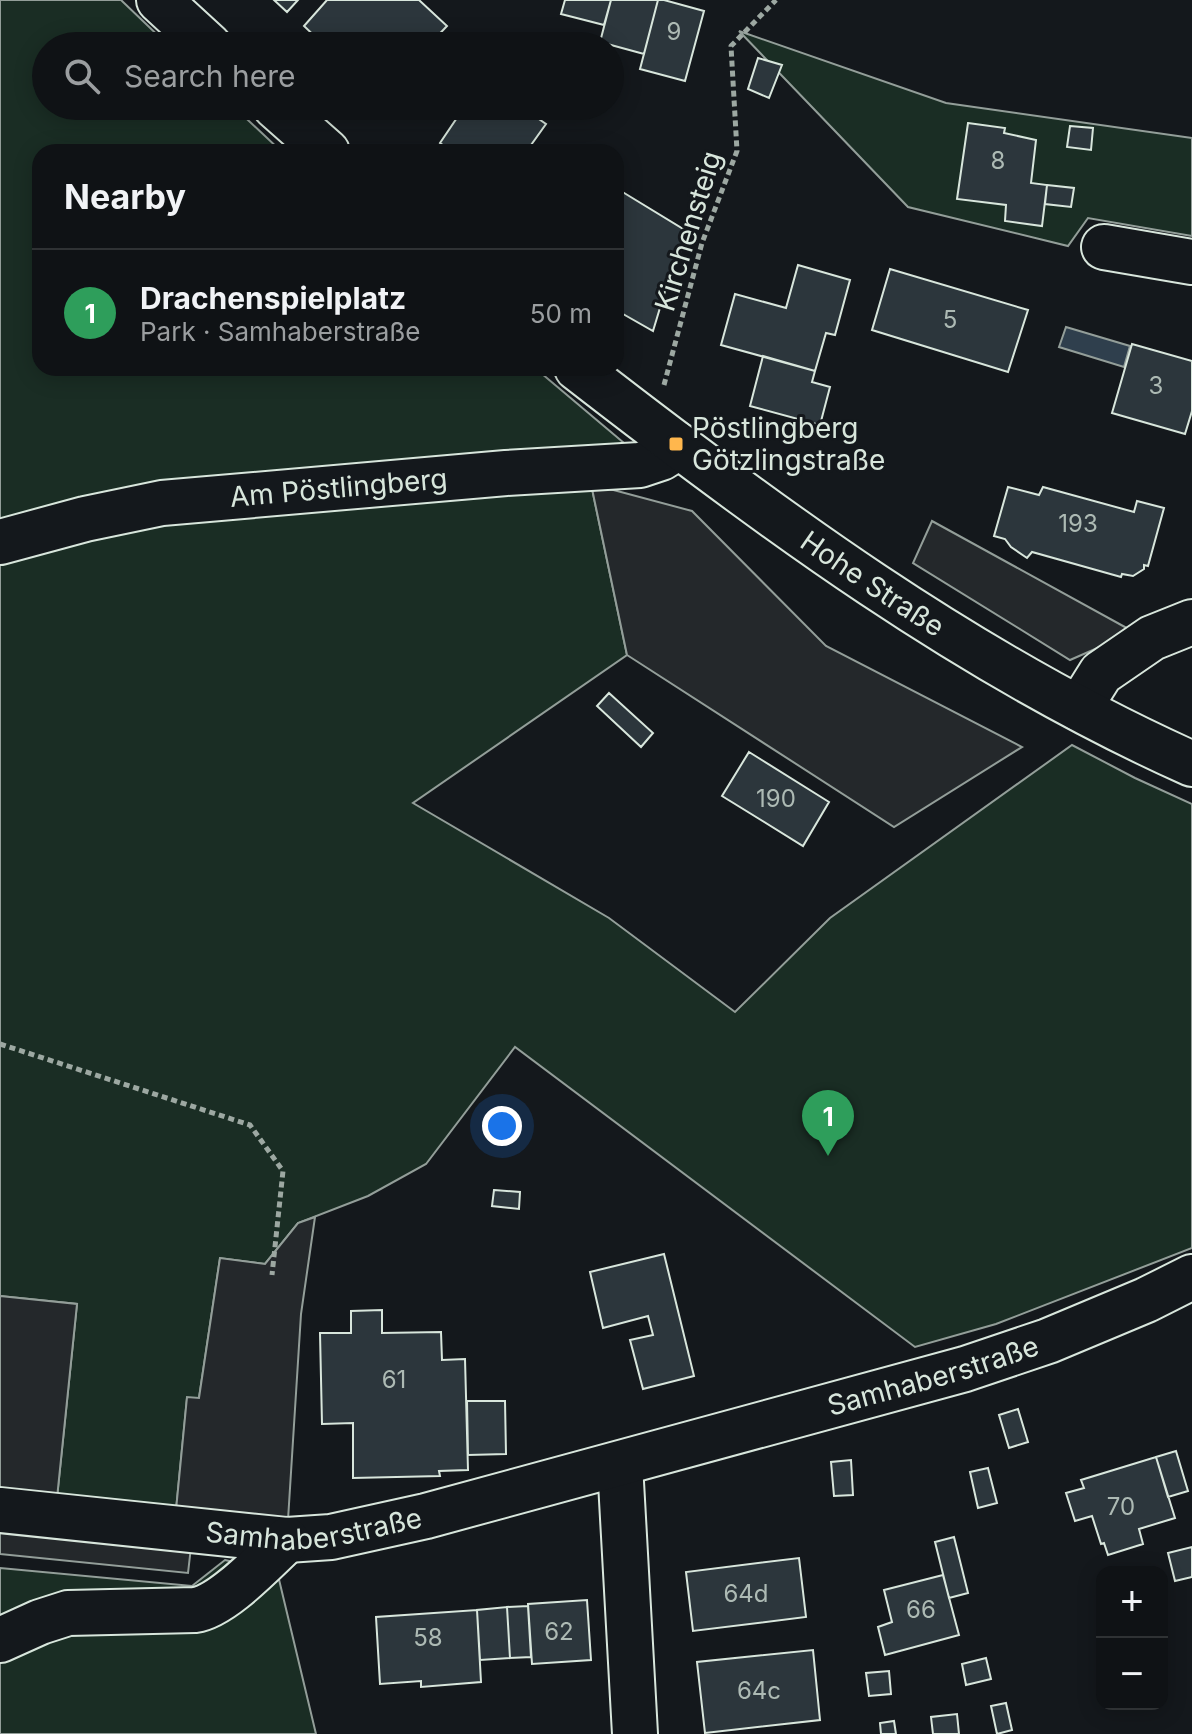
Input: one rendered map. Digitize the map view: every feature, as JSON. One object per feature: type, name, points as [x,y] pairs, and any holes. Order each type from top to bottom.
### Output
[{"type":"street","points":[[159,0],[194,32]]},
{"type":"street","points":[[291,120],[318,144]]},
{"type":"street","points":[[1104,247],[1192,262]]},
{"type":"street","name":"Hohe Straße","points":[[587,376],[761,509],[900,603],[978,652],[1079,708],[1192,764]]},
{"type":"street","name":"Am Pöstlingberg","points":[[0,542],[85,519],[172,501],[640,465],[661,458],[676,444]]},
{"type":"street","points":[[1079,708],[1101,673],[1152,638],[1192,622]]},
{"type":"street","name":"Samhaberstraße","points":[[0,1510],[287,1540],[331,1537],[426,1516],[965,1369],[1048,1341],[1192,1277]]},
{"type":"street","points":[[620,1464],[635,1734]]},
{"type":"street","points":[[0,1640],[68,1613],[205,1608],[226,1595],[287,1540]]},
{"type":"path","name":"Kirchensteig","points":[[661,395],[702,243],[737,151],[731,46],[776,0]]},
{"type":"path","points":[[0,1044],[250,1125],[283,1171],[272,1275]]},
{"type":"green space","points":[[0,0],[121,0],[154,32],[32,32],[32,120],[248,120],[273,144],[32,144],[32,376],[544,376],[624,443],[625,450],[0,530]]},
{"type":"green space","points":[[739,31],[946,103],[1192,138],[1192,236],[1088,218],[1068,246],[908,207]]},
{"type":"green space","points":[[591,484],[627,655],[413,803],[609,918],[735,1012],[830,918],[1072,745],[1192,804],[1192,1248],[996,1324],[915,1347],[515,1047],[426,1164],[368,1196],[298,1223],[265,1264],[220,1258],[199,1398],[187,1398],[176,1510],[57,1498],[77,1304],[0,1296],[0,554],[69,533]]},
{"type":"green space","points":[[225,1560],[242,1564],[211,1589],[0,1628],[0,1568],[192,1586]]},
{"type":"green space","points":[[276,1567],[316,1734],[0,1734],[0,1649]]},
{"type":"shaded area","points":[[591,484],[692,511],[826,646],[1022,747],[894,827],[627,655]]},
{"type":"shaded area","points":[[932,521],[1134,632],[1070,660],[913,563]]},
{"type":"shaded area","points":[[315,1217],[301,1314],[288,1520],[176,1510],[187,1397],[199,1398],[220,1258],[265,1264],[298,1223]]},
{"type":"shaded area","points":[[0,1296],[77,1304],[57,1498],[0,1492]]},
{"type":"shaded area","points":[[0,1528],[191,1547],[188,1573],[0,1554]]},
{"type":"water","points":[[1066,327],[1130,346],[1124,367],[1059,347]]},
{"type":"building","points":[[274,0],[298,0],[287,12]]},
{"type":"building","points":[[327,0],[419,0],[447,26],[441,32],[310,32],[304,26]]},
{"type":"building","points":[[565,0],[611,0],[604,25],[561,14]]},
{"type":"building","points":[[611,0],[658,0],[644,54],[624,49],[624,32],[603,32]]},
{"type":"building","points":[[658,0],[704,11],[685,81],[640,69]]},
{"type":"building","points":[[758,58],[782,65],[769,98],[748,89]]},
{"type":"building","points":[[456,120],[540,120],[546,124],[532,144],[440,143]]},
{"type":"building","points":[[968,123],[1005,128],[1004,133],[1036,140],[1031,183],[1047,185],[1042,226],[1005,221],[1006,205],[957,199]]},
{"type":"building","points":[[1070,126],[1093,128],[1091,150],[1067,147]]},
{"type":"building","points":[[1047,185],[1074,188],[1071,207],[1045,204]]},
{"type":"building","points":[[624,193],[688,232],[653,331],[624,315]]},
{"type":"building","points":[[798,265],[850,280],[835,335],[826,333],[815,371],[721,345],[735,294],[786,308]]},
{"type":"building","points":[[890,269],[1028,310],[1008,372],[872,330]]},
{"type":"building","points":[[1132,344],[1192,361],[1192,411],[1185,434],[1112,413]]},
{"type":"building","points":[[763,356],[815,371],[812,382],[830,387],[820,425],[750,406]]},
{"type":"building","points":[[1008,487],[1039,495],[1043,487],[1134,512],[1137,501],[1164,508],[1148,566],[1144,565],[1144,569],[1133,576],[1122,574],[1121,577],[1032,552],[1027,558],[1005,539],[994,536]]},
{"type":"building","points":[[609,693],[653,733],[641,747],[597,706]]},
{"type":"building","points":[[749,752],[829,802],[803,846],[722,796]]},
{"type":"building","points":[[494,1190],[520,1192],[519,1209],[492,1206]]},
{"type":"building","points":[[664,1254],[694,1376],[643,1389],[630,1340],[653,1335],[648,1316],[603,1328],[590,1272]]},
{"type":"building","points":[[382,1310],[382,1333],[441,1332],[442,1360],[465,1359],[468,1470],[439,1471],[440,1476],[353,1478],[353,1423],[322,1424],[320,1333],[351,1333],[351,1311]]},
{"type":"building","points":[[467,1401],[505,1401],[506,1454],[468,1455]]},
{"type":"building","points":[[1018,1409],[1028,1442],[1009,1448],[999,1415]]},
{"type":"building","points":[[1176,1451],[1188,1491],[1168,1497],[1156,1457]]},
{"type":"building","points":[[1156,1457],[1175,1518],[1139,1529],[1143,1544],[1108,1555],[1092,1516],[1075,1521],[1066,1493],[1084,1488],[1081,1480]]},
{"type":"building","points":[[851,1460],[853,1495],[834,1496],[831,1462]]},
{"type":"building","points":[[988,1468],[997,1503],[978,1508],[970,1472]]},
{"type":"building","points":[[954,1537],[968,1593],[949,1598],[935,1542]]},
{"type":"building","points":[[1192,1547],[1192,1577],[1175,1581],[1168,1553]]},
{"type":"building","points":[[799,1558],[806,1617],[693,1631],[686,1572]]},
{"type":"building","points":[[943,1575],[959,1635],[885,1655],[878,1627],[892,1622],[884,1590]]},
{"type":"building","points":[[587,1600],[591,1660],[532,1664],[528,1604]]},
{"type":"building","points":[[528,1606],[531,1657],[510,1658],[507,1607]]},
{"type":"building","points":[[507,1607],[510,1658],[480,1660],[477,1610]]},
{"type":"building","points":[[477,1610],[481,1682],[421,1687],[421,1681],[380,1684],[376,1617]]},
{"type":"building","points":[[813,1650],[820,1720],[705,1733],[697,1662]]},
{"type":"building","points":[[986,1658],[991,1679],[966,1685],[962,1664]]},
{"type":"building","points":[[889,1671],[891,1694],[869,1696],[866,1673]]},
{"type":"building","points":[[1006,1703],[1012,1730],[997,1734],[991,1706]]},
{"type":"building","points":[[957,1714],[959,1734],[933,1734],[931,1717]]},
{"type":"building","points":[[894,1721],[896,1734],[881,1734],[880,1723]]},
{"type":"place","name":"Pöstlingberg Götzlingstraße","points":[[676,444]]},
{"type":"place","name":"Drachenspielplatz","points":[[828,1156]]}]
